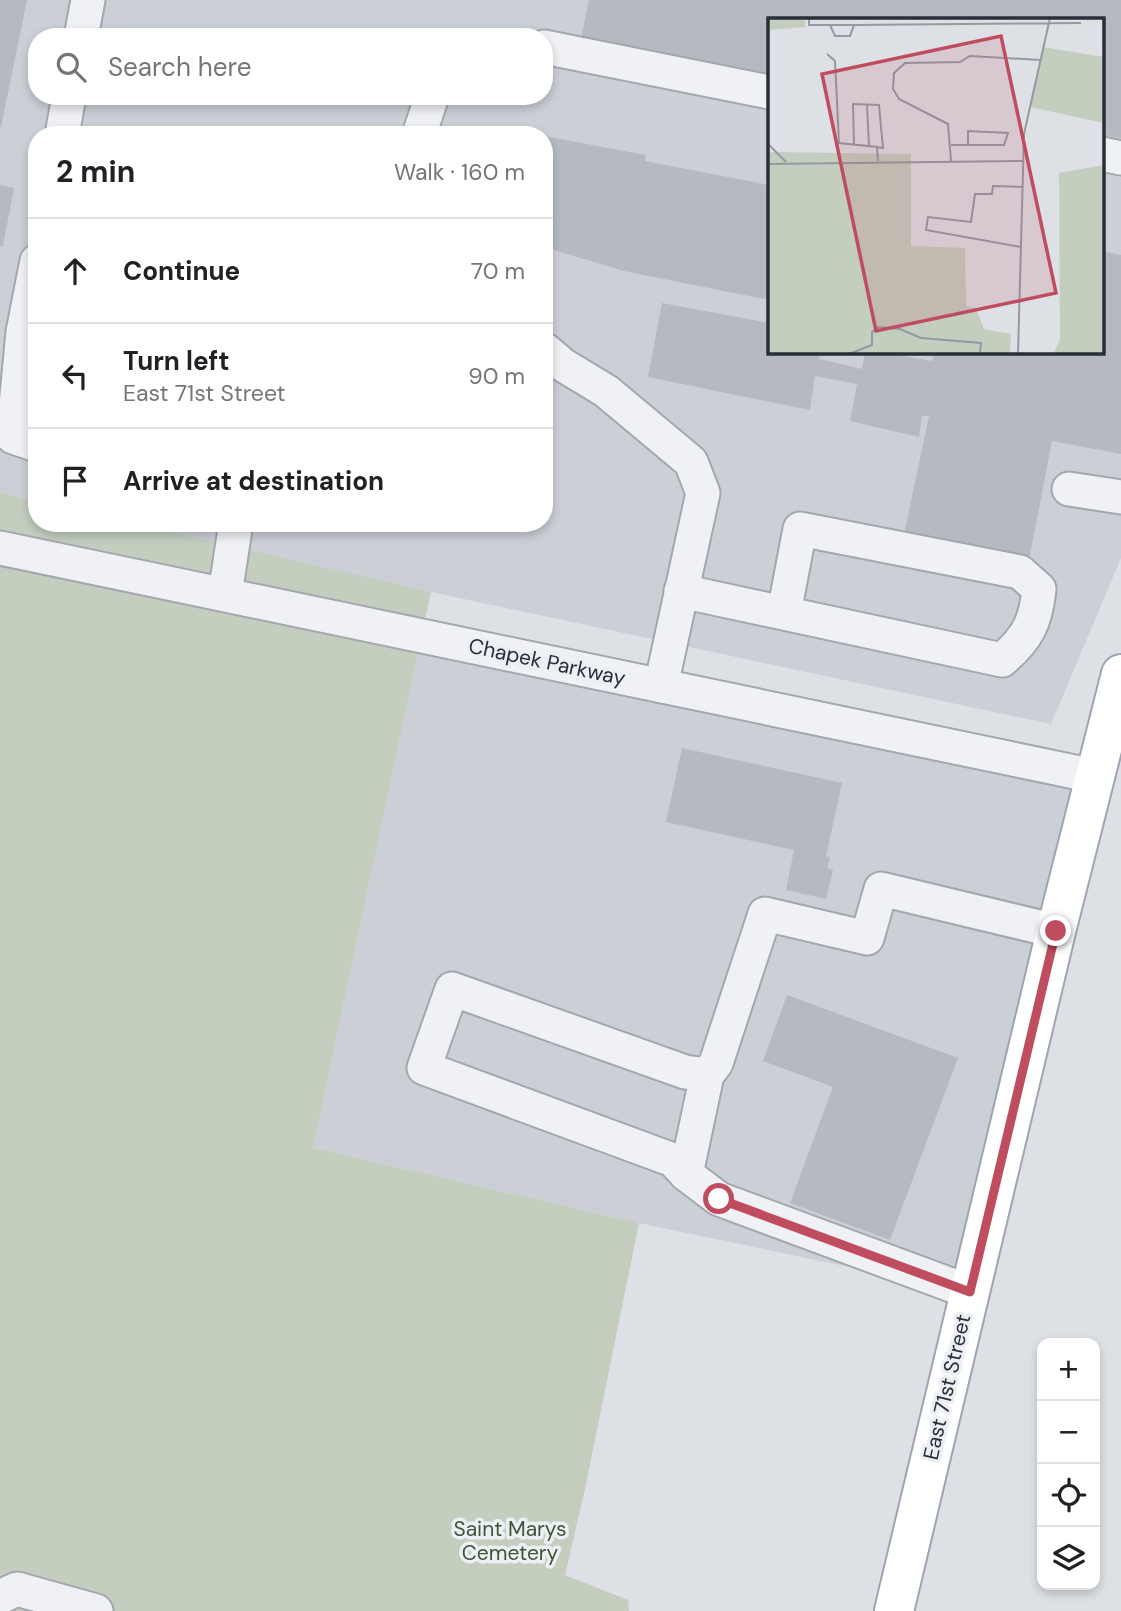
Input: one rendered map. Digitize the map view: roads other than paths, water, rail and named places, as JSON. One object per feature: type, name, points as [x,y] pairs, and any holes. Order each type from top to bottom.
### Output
[{"type":"main road","name":"East 71st Street","points":[[894,1611],[1056,931],[1121,674]]},
{"type":"street","points":[[83,28],[88,0]]},
{"type":"street","points":[[553,49],[768,92]]},
{"type":"street","points":[[64,126],[67,105]]},
{"type":"street","points":[[421,126],[428,105]]},
{"type":"street","points":[[28,307],[13,437],[28,442]]},
{"type":"street","points":[[553,357],[606,391],[691,462],[703,493],[661,686]]},
{"type":"street","points":[[1069,489],[1121,497]]},
{"type":"street","points":[[681,592],[1002,660],[1021,644],[1030,629],[1038,606],[1039,589],[1020,572],[800,529],[784,613]]},
{"type":"street","points":[[225,594],[235,532]]},
{"type":"street","name":"Chapek Parkway","points":[[0,548],[1094,776]]},
{"type":"street","points":[[686,1174],[707,1075],[716,1063],[765,914],[867,937],[881,889],[1056,931]]},
{"type":"street","points":[[707,1075],[685,1072],[452,989],[424,1068],[673,1160],[686,1174],[719,1199],[970,1292]]},
{"type":"street","points":[[0,1597],[17,1589],[96,1611]]},
{"type":"park label","name":"Saint Marys Cemetery","points":[[510,1541]]}]
